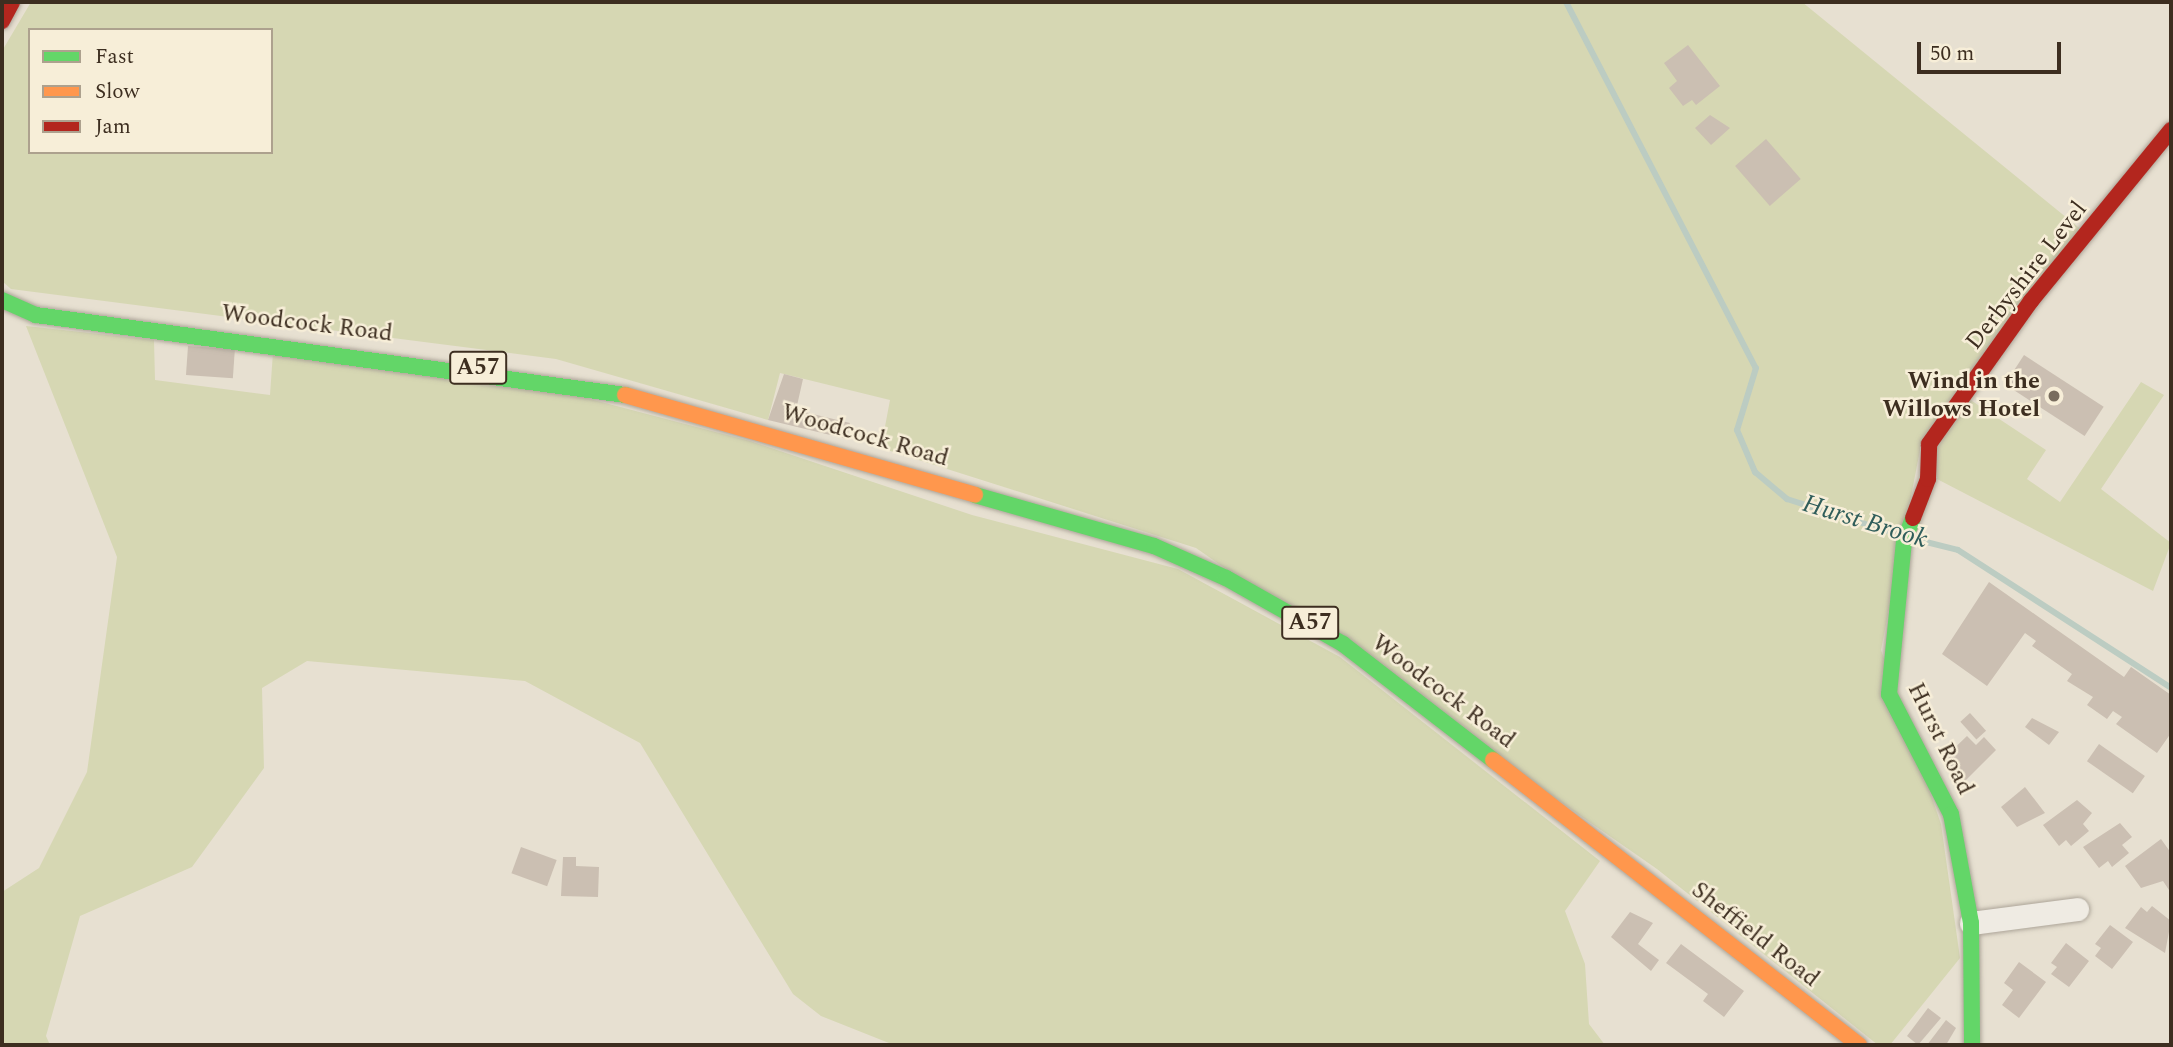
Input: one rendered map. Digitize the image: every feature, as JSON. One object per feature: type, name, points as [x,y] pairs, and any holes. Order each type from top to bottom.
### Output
[{"type":"main road","points":[[2,21],[12,2]]},
{"type":"main road","name":"Derbyshire Level","points":[[1920,503],[1929,444],[2031,301],[2171,130]]},
{"type":"main road","name":"Woodcock Road","points":[[2,300],[36,315],[592,386],[1124,535],[1226,578],[1343,644],[1623,860]]},
{"type":"main road","name":"Hurst Road","points":[[1920,503],[1904,541],[1889,694],[1951,814],[1971,923],[1972,1045]]},
{"type":"main road","name":"Sheffield Road","points":[[1623,860],[1859,1045]]},
{"type":"street","points":[[1971,923],[2077,909]]},
{"type":"green space","points":[[31,2],[1802,2],[2083,231],[1922,440],[1881,650],[1941,824],[1960,958],[1890,1045],[1878,1045],[1657,869],[1196,548],[881,448],[890,400],[780,373],[768,420],[556,359],[11,289],[2,281],[2,51]]},
{"type":"green space","points":[[26,326],[154,340],[155,380],[270,395],[273,352],[521,381],[750,441],[972,515],[1178,569],[1340,657],[1600,861],[1565,911],[1585,964],[1589,1024],[1605,1045],[894,1045],[821,1016],[793,994],[640,743],[525,681],[307,661],[262,688],[264,768],[192,867],[80,916],[46,1036],[50,1045],[2,1045],[2,892],[39,868],[87,772],[117,557]]},
{"type":"green space","points":[[2141,382],[2164,395],[2101,489],[2171,543],[2153,591],[1937,479],[1933,450],[1969,399],[2046,450],[2027,479],[2060,502]]},
{"type":"building","points":[[1688,45],[1720,86],[1696,105],[1692,100],[1683,106],[1669,88],[1677,81],[1664,63]]},
{"type":"building","points":[[1710,115],[1730,128],[1711,145],[1695,128]]},
{"type":"building","points":[[1766,139],[1801,179],[1770,206],[1735,166]]},
{"type":"building","points":[[188,346],[235,349],[233,378],[186,375]]},
{"type":"building","name":"Wind in the Willows Hotel","points":[[2024,355],[2104,407],[2085,436],[2005,384]]},
{"type":"building","points":[[784,374],[803,379],[796,410],[850,423],[847,439],[768,420]]},
{"type":"building","points":[[1989,582],[2124,677],[2131,667],[2171,695],[2171,733],[2157,753],[2116,724],[2122,717],[2113,711],[2107,719],[2087,705],[2093,697],[2067,681],[2072,674],[2032,646],[2036,641],[2025,633],[1987,686],[1942,654]]},
{"type":"building","points":[[1970,713],[1986,731],[1976,740],[1960,722]]},
{"type":"building","points":[[2032,718],[2059,732],[2049,745],[2025,727]]},
{"type":"building","points":[[1967,736],[1976,745],[1984,737],[1996,750],[1965,781],[1943,759]]},
{"type":"building","points":[[2099,744],[2145,776],[2133,793],[2087,761]]},
{"type":"building","points":[[2025,787],[2045,813],[2017,827],[2001,807]]},
{"type":"building","points":[[2077,800],[2092,813],[2083,824],[2089,831],[2071,846],[2066,840],[2059,846],[2043,825]]},
{"type":"building","points":[[2120,823],[2132,837],[2122,845],[2129,853],[2112,867],[2108,861],[2099,868],[2083,847]]},
{"type":"building","points":[[2161,839],[2171,853],[2171,893],[2163,881],[2141,888],[2125,866]]},
{"type":"building","points":[[521,847],[557,860],[547,886],[511,873]]},
{"type":"building","points":[[563,857],[576,857],[576,866],[599,867],[598,897],[561,896]]},
{"type":"building","points":[[2152,906],[2171,921],[2165,953],[2125,928],[2141,907],[2147,912]]},
{"type":"building","points":[[1630,912],[1653,923],[1638,944],[1659,960],[1651,971],[1611,937]]},
{"type":"building","points":[[2110,925],[2133,942],[2112,969],[2095,956],[2101,948],[2095,944]]},
{"type":"building","points":[[2066,943],[2089,961],[2069,987],[2051,974],[2057,967],[2051,963]]},
{"type":"building","points":[[1681,944],[1744,991],[1724,1017],[1703,1001],[1708,994],[1666,963]]},
{"type":"building","points":[[2019,962],[2046,982],[2019,1018],[2002,1005],[2013,990],[2004,983]]},
{"type":"building","points":[[1928,1008],[1941,1018],[1918,1045],[1907,1036]]},
{"type":"building","points":[[1946,1020],[1956,1028],[1946,1045],[1927,1045]]},
{"type":"waterway","name":"Hurst Brook","points":[[1566,2],[1756,368],[1737,430],[1755,472],[1787,499],[1897,534]]},
{"type":"waterway","name":"Hurst Brook","points":[[1914,539],[1958,550],[2171,688]]},
{"type":"traffic: fast","points":[[2,300],[36,315],[625,395]]},
{"type":"traffic: fast","points":[[975,495],[1154,546],[1226,578],[1343,644],[1493,760]]},
{"type":"traffic: fast","points":[[1913,518],[1904,541],[1889,694],[1951,814],[1971,923],[1972,1045]]},
{"type":"traffic: slow","points":[[625,395],[975,495]]},
{"type":"traffic: slow","points":[[1493,760],[1859,1045]]},
{"type":"traffic: jam","points":[[2,21],[12,2]]},
{"type":"traffic: jam","points":[[1913,518],[1928,479],[1929,444],[2031,301],[2171,130]]},
{"type":"place","name":"Wind in the Willows Hotel","points":[[2054,396]]}]
